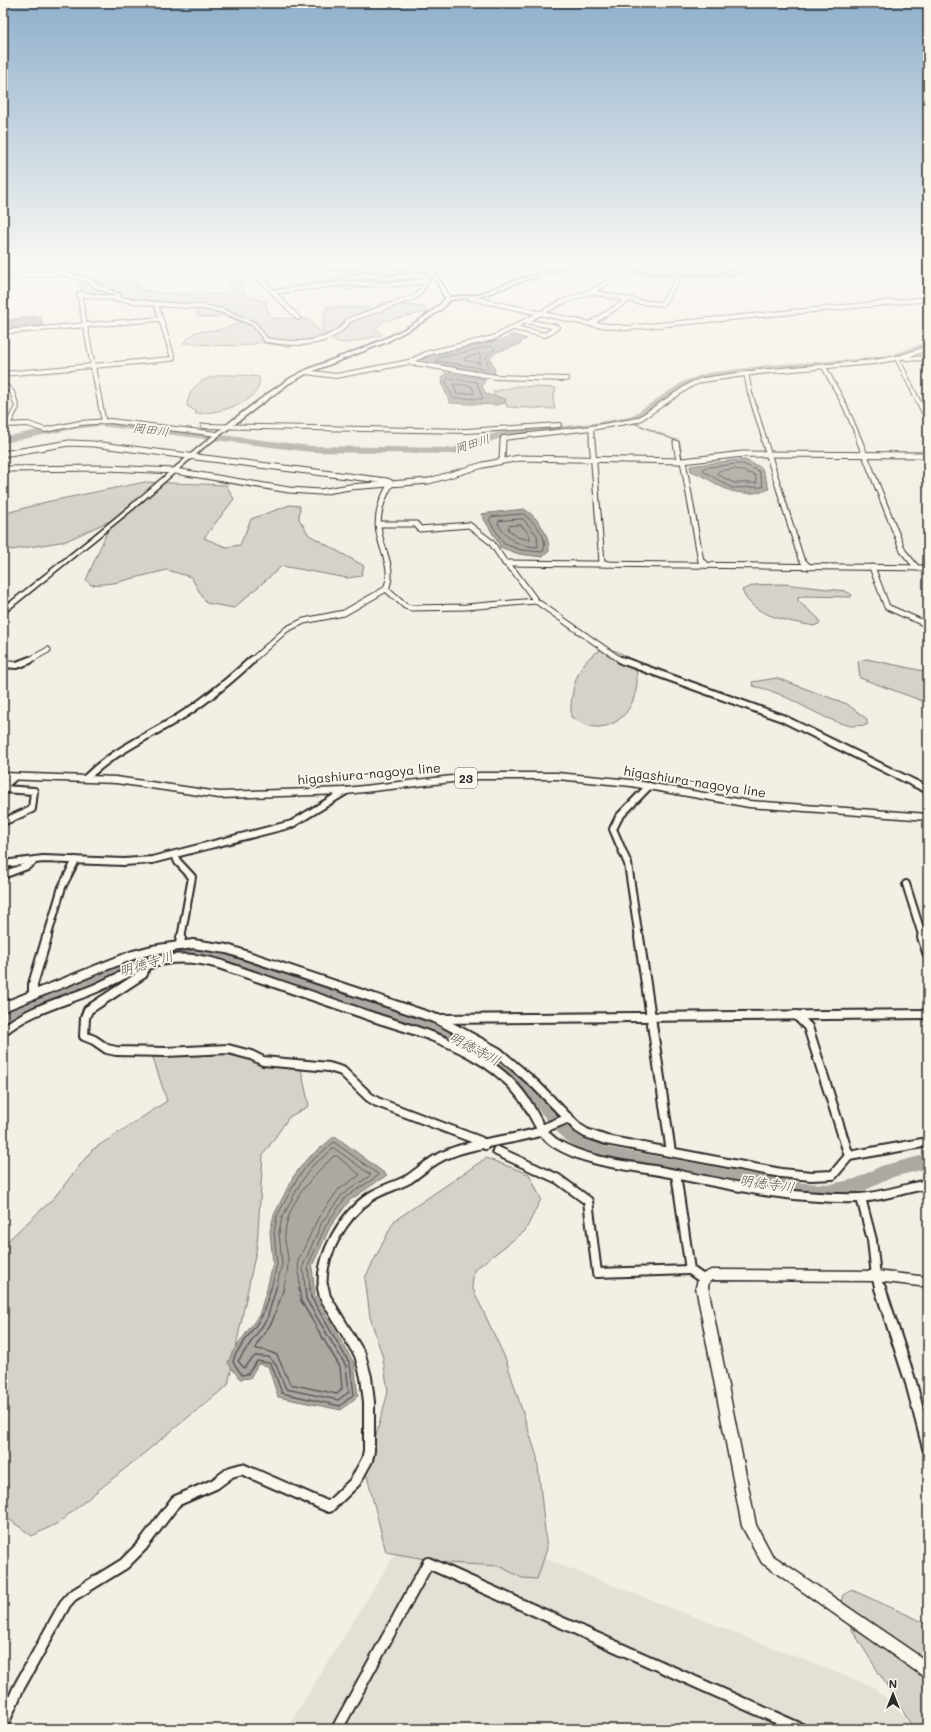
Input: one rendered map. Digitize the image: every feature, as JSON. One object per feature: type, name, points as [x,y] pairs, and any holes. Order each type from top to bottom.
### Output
[{"type":"main road","name":"higashiura-nagoya line","points":[[3,776],[116,780],[219,795],[346,791],[453,778],[533,775],[578,777],[649,786],[755,805],[928,816]]},
{"type":"street","points":[[88,348],[103,418],[102,421]]},
{"type":"street","points":[[3,374],[172,358],[169,348]]},
{"type":"street","points":[[3,612],[175,471],[190,456],[286,382],[306,372],[370,348]]},
{"type":"street","points":[[306,372],[336,376],[409,362],[428,353],[453,348]]},
{"type":"street","points":[[899,358],[928,348]]},
{"type":"street","points":[[899,358],[928,421]]},
{"type":"street","points":[[502,460],[503,438],[591,428],[638,420],[692,384],[716,377],[746,373],[824,367],[899,358],[928,359]]},
{"type":"street","points":[[409,362],[496,377],[567,379]]},
{"type":"street","points":[[824,367],[845,406],[864,455],[885,502],[903,551],[917,568]]},
{"type":"street","points":[[746,373],[750,393],[768,454],[801,559],[809,567]]},
{"type":"street","points":[[3,384],[12,392],[17,407],[5,424]]},
{"type":"street","points":[[5,424],[28,424],[45,430],[80,423],[102,421],[215,436]]},
{"type":"street","points":[[204,426],[490,431],[559,425]]},
{"type":"street","points":[[591,428],[602,562],[608,564]]},
{"type":"street","points":[[3,454],[78,443],[387,481],[390,482],[390,485]]},
{"type":"street","points":[[676,443],[701,561],[707,565]]},
{"type":"street","points":[[3,469],[107,468],[175,471],[299,491],[320,492],[358,486],[390,485],[429,481],[502,460],[529,458],[681,461],[743,454],[928,455]]},
{"type":"street","points":[[86,778],[100,765],[146,734],[178,718],[226,684],[287,629],[304,621],[344,613],[386,589],[390,583],[390,576],[387,556],[380,534],[379,524],[382,498],[390,485]]},
{"type":"street","points":[[379,524],[416,524],[420,528],[469,525],[492,542],[505,563],[514,571],[536,601],[623,660],[782,718],[928,790]]},
{"type":"street","points":[[505,563],[928,568]]},
{"type":"street","points":[[872,567],[887,607],[928,625]]},
{"type":"street","points":[[386,589],[405,606],[411,608],[466,607],[536,601]]},
{"type":"street","points":[[3,664],[14,666],[26,664],[38,654],[48,650]]},
{"type":"street","points":[[3,788],[14,776]]},
{"type":"street","points":[[649,786],[619,817],[613,829],[628,864],[671,1152]]},
{"type":"street","points":[[3,788],[34,790],[32,809],[3,822]]},
{"type":"street","points":[[3,864],[35,860],[141,861],[175,855],[292,824],[346,791]]},
{"type":"street","points":[[175,855],[177,862],[185,868],[192,877],[180,944]]},
{"type":"street","points":[[3,875],[27,866],[35,860]]},
{"type":"street","points":[[33,995],[32,984],[62,887],[76,860]]},
{"type":"street","points":[[906,884],[928,955]]},
{"type":"street","points":[[3,1006],[133,955],[180,944],[209,945],[227,949],[437,1019],[498,1052],[535,1084],[566,1119],[578,1128],[593,1136],[781,1173],[811,1176],[833,1175],[849,1156],[928,1142]]},
{"type":"street","points":[[3,1031],[22,1017],[94,989],[145,966],[178,959],[195,959],[220,964],[440,1039],[485,1062],[510,1082],[525,1100],[544,1129],[558,1144],[583,1155],[761,1191],[861,1198],[928,1184]]},
{"type":"street","points":[[145,966],[143,974],[88,1010],[85,1018],[84,1036],[94,1040],[107,1049],[116,1051],[166,1052],[228,1049],[251,1055],[263,1061],[329,1067],[342,1071],[369,1097],[377,1102],[480,1141],[485,1145]]},
{"type":"street","points":[[437,1019],[928,1014]]},
{"type":"street","points":[[796,1015],[808,1027],[842,1130],[849,1156]]},
{"type":"street","points":[[3,1724],[18,1689],[65,1604],[77,1591],[124,1564],[142,1546],[169,1508],[176,1501],[215,1484],[231,1472],[242,1469],[329,1507],[355,1483],[368,1462],[367,1377],[360,1355],[324,1295],[324,1268],[328,1256],[345,1223],[368,1199],[388,1187],[410,1178],[429,1163],[451,1152],[485,1145],[544,1129],[566,1119]]},
{"type":"street","points":[[497,1151],[552,1176],[588,1201],[597,1273],[690,1270],[703,1279]]},
{"type":"street","points":[[676,1174],[690,1270]]},
{"type":"street","points":[[861,1198],[872,1240],[876,1276],[911,1384],[928,1448]]},
{"type":"street","points":[[703,1279],[710,1275],[876,1276],[928,1282]]},
{"type":"street","points":[[703,1279],[702,1287],[749,1526],[767,1559],[928,1671]]},
{"type":"street","points":[[337,1729],[428,1563],[801,1729]]},
{"type":"shaded area","points":[[220,375],[259,377],[259,387],[246,401],[236,406],[214,412],[195,414],[197,412],[187,406],[190,393],[202,381]]},
{"type":"shaded area","points":[[518,386],[556,388],[553,399],[555,409],[507,407],[505,399],[495,396],[493,392]]},
{"type":"shaded area","points":[[145,482],[226,485],[234,499],[204,538],[226,547],[240,545],[251,519],[290,505],[300,506],[299,519],[309,535],[364,566],[361,576],[347,578],[282,566],[234,608],[206,603],[191,577],[167,570],[114,583],[91,585],[86,580],[111,523],[107,522],[66,541],[11,550],[3,542],[3,514],[46,502]]},
{"type":"shaded area","points":[[784,584],[845,591],[852,595],[851,597],[805,596],[798,598],[798,601],[818,618],[820,623],[814,626],[783,620],[762,612],[747,599],[742,590],[755,585]]},
{"type":"shaded area","points":[[607,648],[623,654],[633,662],[637,676],[637,686],[631,706],[625,714],[610,725],[592,727],[571,717],[574,685],[583,666],[589,658],[597,652]]},
{"type":"shaded area","points":[[867,659],[928,672],[928,703],[860,678],[858,661]]},
{"type":"shaded area","points":[[777,678],[847,704],[867,719],[867,725],[851,726],[838,723],[790,699],[766,689],[753,686],[752,682]]},
{"type":"shaded area","points":[[235,1047],[278,1061],[300,1064],[309,1106],[289,1117],[263,1155],[257,1246],[228,1385],[58,1523],[32,1536],[3,1515],[3,1245],[53,1199],[92,1150],[167,1101],[152,1055]]},
{"type":"shaded area","points":[[486,1158],[529,1174],[541,1199],[525,1231],[474,1270],[472,1287],[506,1360],[537,1457],[547,1549],[537,1579],[522,1578],[499,1566],[448,1563],[386,1552],[366,1472],[388,1392],[383,1358],[370,1317],[365,1278],[394,1221]]},
{"type":"shaded area","points":[[422,1511],[874,1687],[917,1729],[283,1729],[290,1723]]},
{"type":"shaded area","points":[[852,1590],[928,1624],[928,1729],[914,1729],[839,1609],[843,1595]]},
{"type":"water","points":[[468,348],[510,348],[497,352],[490,358],[495,370],[494,375],[432,364],[421,359]]},
{"type":"water","points":[[445,373],[486,379],[482,386],[486,394],[505,399],[505,403],[496,405],[450,403],[443,386],[442,379]]},
{"type":"water","points":[[745,460],[762,468],[769,489],[753,493],[734,492],[691,471],[690,466]]},
{"type":"water","points":[[524,509],[539,522],[545,533],[549,545],[549,551],[543,557],[519,554],[500,547],[481,514]]},
{"type":"water","points":[[335,1136],[387,1175],[350,1200],[330,1227],[312,1266],[315,1296],[354,1363],[358,1396],[341,1410],[278,1397],[268,1366],[258,1364],[250,1378],[240,1379],[228,1363],[232,1353],[259,1315],[273,1264],[270,1231],[274,1215],[293,1177],[306,1160]]},
{"type":"waterway","name":"岡田川","points":[[3,440],[74,426],[100,423],[311,449],[454,451],[496,436],[593,426],[633,419],[687,383],[708,376],[768,368],[857,362],[897,356],[918,348]]},
{"type":"waterway","points":[[632,422],[677,441]]},
{"type":"waterway","points":[[674,440],[679,442],[682,459],[685,459]]},
{"type":"waterway","points":[[729,453],[745,452]]},
{"type":"waterway","name":"明徳寺川","points":[[3,1019],[37,1002],[151,958],[174,953],[192,952],[238,960],[324,988],[433,1026],[487,1052],[508,1066],[527,1084],[561,1125],[584,1146],[604,1153],[763,1184],[803,1190],[831,1191],[859,1185],[888,1171],[928,1161]]}]
